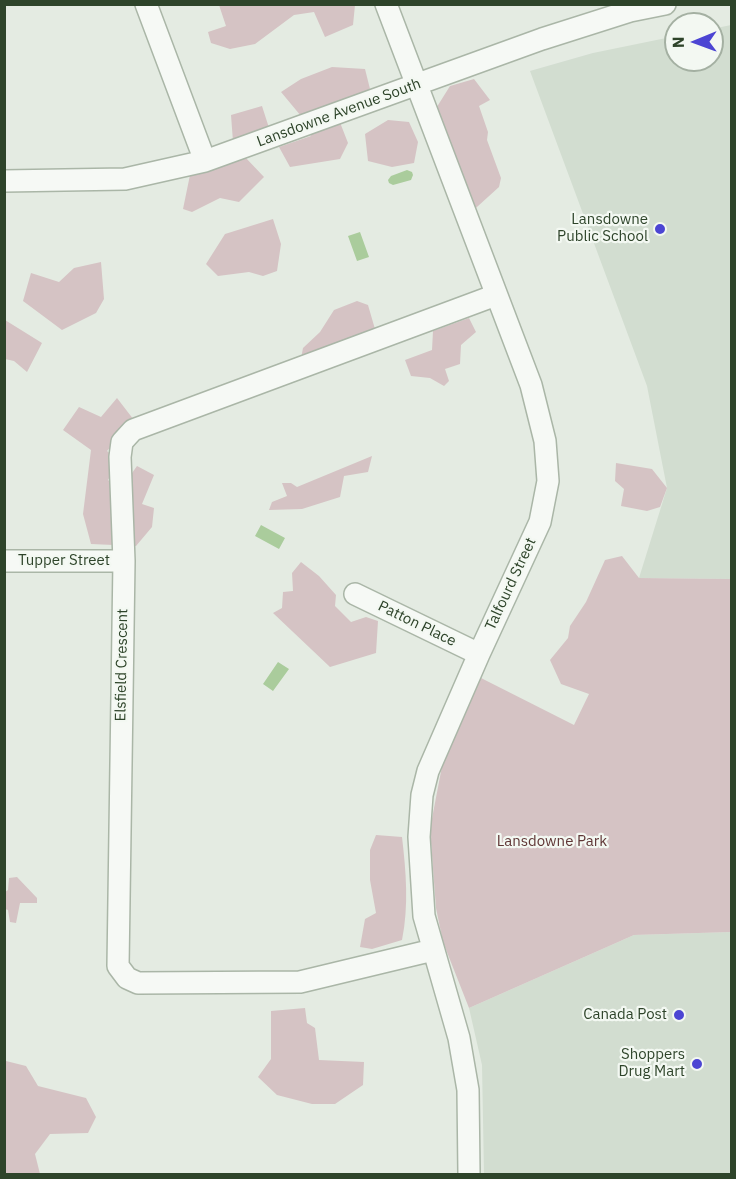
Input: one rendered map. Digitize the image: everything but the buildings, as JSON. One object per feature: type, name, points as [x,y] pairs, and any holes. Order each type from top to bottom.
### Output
[{"type":"street","points":[[146,4],[205,161]]},
{"type":"street","name":"Talfourd Street","points":[[386,4],[531,385],[545,441],[548,481],[540,522],[478,654],[428,771],[422,795],[419,837],[424,916],[459,1038],[468,1090],[470,1174]]},
{"type":"street","name":"Lansdowne Avenue South","points":[[4,181],[125,179],[205,161],[629,8],[665,4]]},
{"type":"street","name":"Elsfield Crescent","points":[[433,950],[300,982],[138,983],[127,978],[118,966],[124,561],[120,457],[122,442],[133,430],[496,295]]},
{"type":"street","name":"Tupper Street","points":[[4,561],[124,561]]},
{"type":"street","name":"Patton Place","points":[[355,594],[478,654]]},
{"type":"shaded area","name":"Lansdowne Public School","points":[[731,25],[731,579],[639,578],[667,488],[647,386],[530,71],[593,53],[664,38],[664,72],[724,72],[724,26]]},
{"type":"shaded area","points":[[407,170],[412,172],[411,180],[393,185],[389,183],[391,176]]},
{"type":"shaded area","points":[[360,232],[369,257],[357,261],[348,236]]},
{"type":"shaded area","points":[[261,525],[285,538],[279,549],[255,536]]},
{"type":"shaded area","points":[[278,662],[289,669],[273,691],[263,684]]},
{"type":"shaded area","points":[[731,932],[731,1174],[484,1174],[482,1065],[469,1008],[634,935]]},
{"type":"green space","points":[[219,5],[355,5],[353,25],[325,37],[314,12],[294,15],[255,44],[230,49],[211,43],[208,32],[226,26]]},
{"type":"green space","points":[[332,67],[365,69],[370,89],[334,107],[348,143],[340,159],[290,167],[279,147],[311,136],[301,116],[281,92],[301,79]]},
{"type":"green space","points":[[474,79],[490,100],[479,106],[488,132],[487,140],[501,178],[499,187],[467,216],[430,118],[450,86]]},
{"type":"green space","points":[[262,106],[270,131],[245,157],[264,177],[239,202],[220,198],[192,212],[183,209],[190,175],[234,155],[231,115]]},
{"type":"green space","points":[[388,120],[409,122],[418,142],[414,163],[392,167],[368,161],[365,134]]},
{"type":"green space","points":[[273,219],[281,244],[277,271],[263,276],[249,272],[218,276],[206,264],[225,234]]},
{"type":"green space","points":[[101,262],[104,299],[96,313],[62,330],[23,301],[31,273],[59,282],[74,268]]},
{"type":"green space","points":[[357,301],[368,305],[377,336],[300,364],[303,348],[320,332],[334,310]]},
{"type":"green space","points":[[469,318],[476,332],[461,345],[460,364],[445,369],[449,381],[444,386],[430,378],[411,376],[405,360],[432,350],[433,331]]},
{"type":"green space","points":[[5,320],[42,343],[27,372],[14,361],[5,359]]},
{"type":"green space","points":[[117,398],[137,424],[124,432],[107,451],[115,458],[115,468],[108,480],[120,490],[137,466],[154,475],[142,504],[154,508],[152,527],[136,546],[91,544],[83,514],[91,450],[63,430],[79,407],[101,417]]},
{"type":"green space","points":[[372,456],[368,472],[344,476],[340,497],[302,509],[269,510],[272,502],[287,496],[282,483],[291,483],[297,487]]},
{"type":"green space","points":[[616,463],[652,469],[667,488],[660,507],[647,511],[621,506],[624,489],[615,481]]},
{"type":"green space","name":"Lansdowne Park","points":[[622,556],[639,578],[731,579],[731,932],[634,935],[469,1008],[443,942],[436,908],[430,829],[443,761],[481,678],[574,725],[589,694],[561,684],[550,660],[568,638],[570,626],[586,602],[605,560]]},
{"type":"green space","points":[[301,562],[319,576],[336,595],[335,606],[351,622],[366,617],[378,621],[376,653],[330,667],[273,613],[282,608],[283,592],[293,591],[292,573]]},
{"type":"green space","points":[[376,835],[402,837],[406,901],[402,940],[372,949],[360,947],[365,919],[376,913],[370,880],[370,850]]},
{"type":"green space","points":[[17,877],[37,898],[37,903],[20,903],[16,923],[10,922],[8,910],[5,909],[5,892],[8,890],[9,878]]},
{"type":"green space","points":[[305,1008],[307,1023],[315,1028],[319,1060],[364,1062],[363,1085],[335,1104],[312,1104],[277,1095],[258,1077],[271,1059],[271,1011]]},
{"type":"green space","points":[[6,1061],[26,1066],[38,1086],[86,1098],[96,1117],[88,1133],[50,1134],[35,1154],[40,1174],[5,1174],[4,1067]]},
{"type":"place","name":"Lansdowne Public School","points":[[660,229]]},
{"type":"place","name":"Canada Post","points":[[679,1015]]},
{"type":"place","name":"Shoppers Drug Mart","points":[[697,1064]]}]
